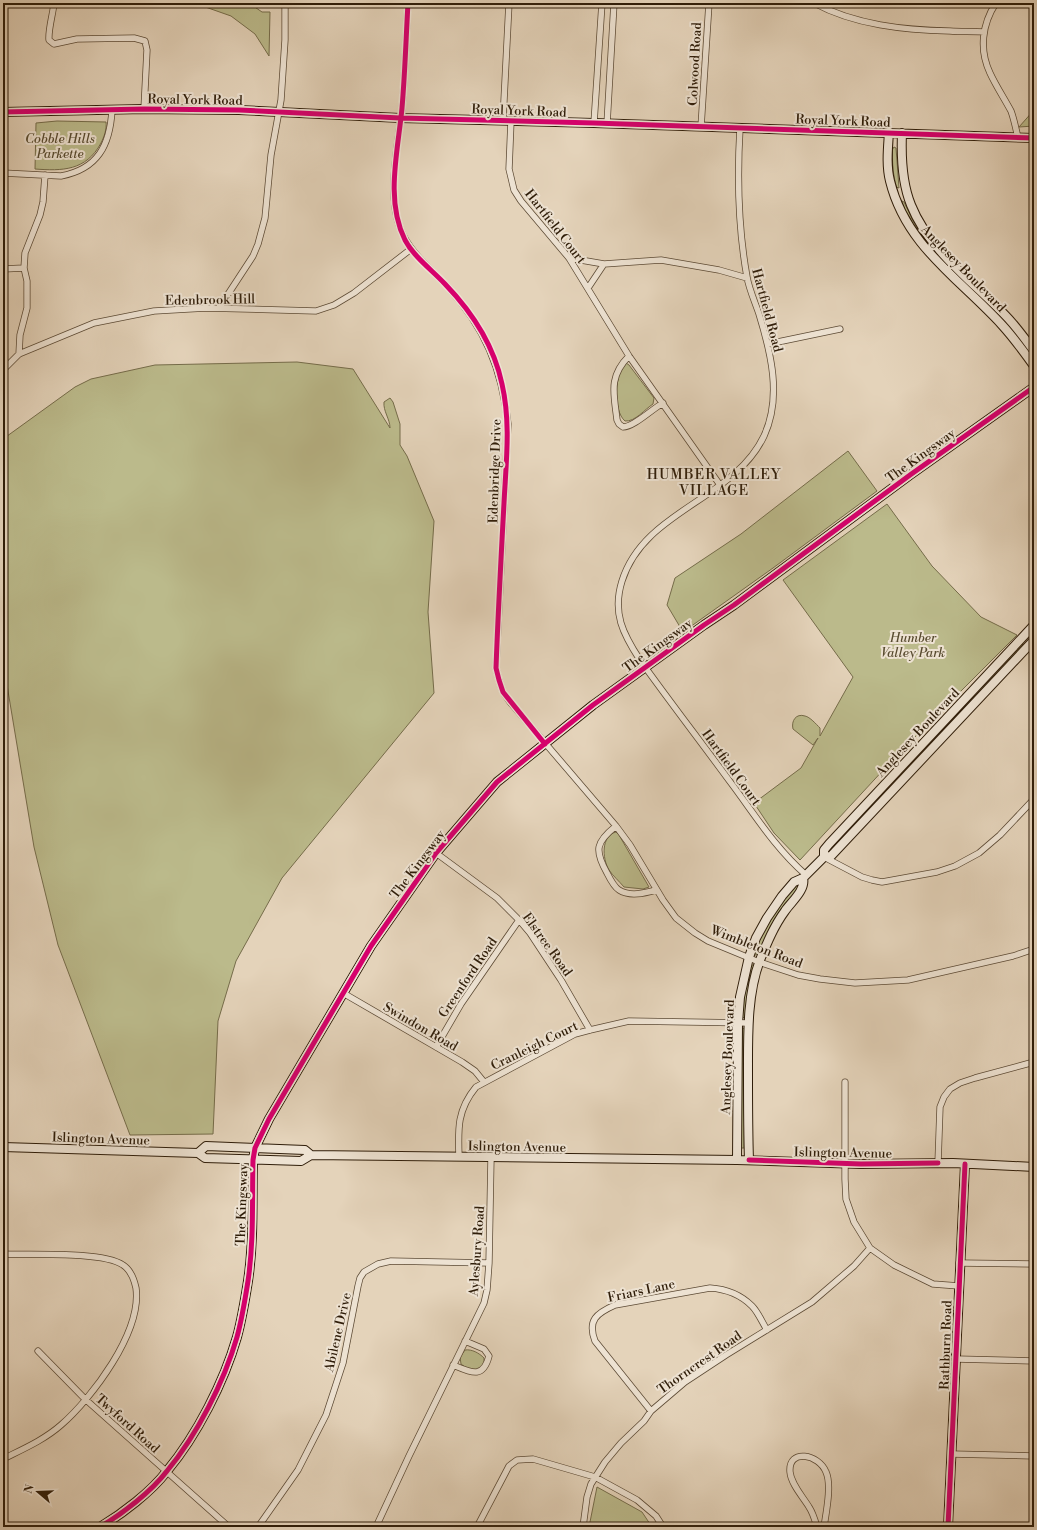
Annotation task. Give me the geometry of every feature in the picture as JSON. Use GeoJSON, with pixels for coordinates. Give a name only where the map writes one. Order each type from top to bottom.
{"type":"FeatureCollection","features":[{"type":"Feature","properties":{"kind":"street"},"geometry":{"type":"LineString","coordinates":[[54,3],[48,34],[49,40],[54,44],[77,39],[134,38],[145,40],[147,50],[144,109]]}},
{"type":"Feature","properties":{"kind":"street"},"geometry":{"type":"LineString","coordinates":[[218,308],[253,256],[260,239],[267,205],[272,142],[280,112],[285,40],[285,3]]}},
{"type":"Feature","properties":{"kind":"street","name":"Edenbridge Drive"},"geometry":{"type":"LineString","coordinates":[[408,3],[394,197],[396,212],[400,228],[411,249],[448,287],[469,313],[487,342],[494,357],[502,383],[508,424],[496,668],[503,692],[545,744]]}},
{"type":"Feature","properties":{"kind":"street","name":"Hartfield Court"},"geometry":{"type":"LineString","coordinates":[[509,3],[507,121],[510,170],[514,190],[520,201],[569,258],[628,356],[720,484]]}},
{"type":"Feature","properties":{"kind":"street"},"geometry":{"type":"LineString","coordinates":[[594,123],[602,3]]}},
{"type":"Feature","properties":{"kind":"street"},"geometry":{"type":"LineString","coordinates":[[607,124],[614,3]]}},
{"type":"Feature","properties":{"kind":"street","name":"Colwood Road"},"geometry":{"type":"LineString","coordinates":[[701,127],[709,3]]}},
{"type":"Feature","properties":{"kind":"street"},"geometry":{"type":"LineString","coordinates":[[814,3],[848,17],[880,25],[907,29],[984,32]]}},
{"type":"Feature","properties":{"kind":"street"},"geometry":{"type":"LineString","coordinates":[[996,3],[989,15],[984,32],[984,55],[990,74],[1011,112],[1018,138]]}},
{"type":"Feature","properties":{"kind":"street","name":"Royal York Road"},"geometry":{"type":"LineString","coordinates":[[3,112],[144,109],[280,112],[400,118],[888,132],[1034,138]]}},
{"type":"Feature","properties":{"kind":"street"},"geometry":{"type":"LineString","coordinates":[[3,173],[61,176],[85,167],[93,161],[105,146],[111,122],[112,110]]}},
{"type":"Feature","properties":{"kind":"street","name":"Hartfield Road"},"geometry":{"type":"LineString","coordinates":[[645,668],[627,641],[619,617],[618,603],[620,587],[625,571],[636,551],[655,532],[751,459],[759,446],[769,421],[774,394],[768,344],[747,278],[739,222],[738,164],[740,128]]}},
{"type":"Feature","properties":{"kind":"street","name":"Anglesey Boulevard"},"geometry":{"type":"LineString","coordinates":[[888,132],[888,164],[890,180],[895,196],[910,229],[918,241],[1002,325],[1034,366]]}},
{"type":"Feature","properties":{"kind":"street","name":"Anglesey Boulevard"},"geometry":{"type":"LineString","coordinates":[[902,133],[902,165],[907,193],[916,216],[933,243],[1007,316],[1034,351]]}},
{"type":"Feature","properties":{"kind":"street"},"geometry":{"type":"LineString","coordinates":[[19,354],[20,335],[28,308],[27,281],[24,268],[25,254],[40,215],[43,202],[45,175]]}},
{"type":"Feature","properties":{"kind":"street"},"geometry":{"type":"LineString","coordinates":[[895,196],[907,193]]}},
{"type":"Feature","properties":{"kind":"street","name":"Edenbrook Hill"},"geometry":{"type":"LineString","coordinates":[[3,370],[19,354],[94,323],[107,320],[154,312],[218,308],[316,311],[345,300],[411,249]]}},
{"type":"Feature","properties":{"kind":"street"},"geometry":{"type":"LineString","coordinates":[[569,258],[604,264],[661,260],[719,270],[747,278]]}},
{"type":"Feature","properties":{"kind":"street"},"geometry":{"type":"LineString","coordinates":[[588,288],[604,264]]}},
{"type":"Feature","properties":{"kind":"street"},"geometry":{"type":"LineString","coordinates":[[3,269],[24,268]]}},
{"type":"Feature","properties":{"kind":"street"},"geometry":{"type":"LineString","coordinates":[[768,344],[840,329]]}},
{"type":"Feature","properties":{"kind":"street"},"geometry":{"type":"LineString","coordinates":[[628,356],[618,369],[614,383],[616,413],[619,424],[623,427],[633,425],[663,403]]}},
{"type":"Feature","properties":{"kind":"street","name":"The Kingsway"},"geometry":{"type":"LineString","coordinates":[[100,1527],[125,1511],[167,1472],[189,1441],[212,1399],[231,1355],[237,1336],[250,1267],[253,1160],[255,1148],[286,1088],[343,993],[372,946],[436,853],[497,782],[593,705],[734,605],[910,475],[1034,387]]}},
{"type":"Feature","properties":{"kind":"street","name":"Anglesey Boulevard"},"geometry":{"type":"LineString","coordinates":[[824,857],[824,850],[829,844],[1034,625]]}},
{"type":"Feature","properties":{"kind":"street"},"geometry":{"type":"LineString","coordinates":[[1023,637],[1033,644]]}},
{"type":"Feature","properties":{"kind":"street","name":"Anglesey Boulevard"},"geometry":{"type":"LineString","coordinates":[[737,1160],[738,1023],[740,998],[749,957],[756,938],[767,918],[794,882],[804,876],[824,857],[831,856],[1033,644]]}},
{"type":"Feature","properties":{"kind":"street","name":"Hartfield Court"},"geometry":{"type":"LineString","coordinates":[[645,668],[731,782],[769,836],[804,876]]}},
{"type":"Feature","properties":{"kind":"street","name":"Wimbleton Road"},"geometry":{"type":"LineString","coordinates":[[545,744],[597,802],[616,826],[630,846],[656,890],[676,918],[695,934],[708,941],[759,962],[798,975],[855,983],[908,980],[1013,956],[1034,949]]}},
{"type":"Feature","properties":{"kind":"street"},"geometry":{"type":"LineString","coordinates":[[824,857],[862,877],[882,882],[937,872],[955,866],[979,853],[1000,835],[1034,798]]}},
{"type":"Feature","properties":{"kind":"street"},"geometry":{"type":"LineString","coordinates":[[616,826],[604,837],[598,847],[598,855],[612,882],[619,890],[625,892],[638,894],[656,890]]}},
{"type":"Feature","properties":{"kind":"street","name":"Elstree Road"},"geometry":{"type":"LineString","coordinates":[[436,853],[497,898],[519,920],[530,933],[561,980],[590,1030]]}},
{"type":"Feature","properties":{"kind":"street","name":"Anglesey Boulevard"},"geometry":{"type":"LineString","coordinates":[[749,1160],[748,1038],[754,981],[759,962],[776,924],[784,911],[802,889],[804,876]]}},
{"type":"Feature","properties":{"kind":"street","name":"Greenford Road"},"geometry":{"type":"LineString","coordinates":[[436,1047],[461,1004],[519,920]]}},
{"type":"Feature","properties":{"kind":"street","name":"Swindon Road"},"geometry":{"type":"LineString","coordinates":[[343,993],[475,1071],[484,1082]]}},
{"type":"Feature","properties":{"kind":"street","name":"Cranleigh Court"},"geometry":{"type":"LineString","coordinates":[[459,1157],[461,1111],[468,1097],[476,1087],[575,1034],[629,1021],[749,1023]]}},
{"type":"Feature","properties":{"kind":"street"},"geometry":{"type":"LineString","coordinates":[[938,1163],[940,1107],[944,1097],[950,1089],[960,1083],[975,1078],[1034,1062]]}},
{"type":"Feature","properties":{"kind":"street"},"geometry":{"type":"LineString","coordinates":[[845,1082],[846,1101],[844,1164],[848,1206],[854,1222],[870,1248],[894,1265],[923,1280],[939,1285],[959,1286]]}},
{"type":"Feature","properties":{"kind":"street","name":"Islington Avenue"},"geometry":{"type":"LineString","coordinates":[[198,1153],[206,1146],[305,1150],[311,1155]]}},
{"type":"Feature","properties":{"kind":"street","name":"Islington Avenue"},"geometry":{"type":"LineString","coordinates":[[3,1147],[198,1153],[206,1158],[301,1161],[311,1155],[749,1160],[844,1164],[938,1163],[1034,1167]]}},
{"type":"Feature","properties":{"kind":"street","name":"Aylesbury Road"},"geometry":{"type":"LineString","coordinates":[[376,1527],[484,1303],[487,1290],[489,1263],[491,1158]]}},
{"type":"Feature","properties":{"kind":"street","name":"Rathburn Road"},"geometry":{"type":"LineString","coordinates":[[948,1527],[964,1164]]}},
{"type":"Feature","properties":{"kind":"street","name":"Thorncrest Road"},"geometry":{"type":"LineString","coordinates":[[583,1527],[589,1489],[595,1477],[621,1443],[644,1421],[651,1411],[685,1382],[812,1302],[854,1266],[870,1248]]}},
{"type":"Feature","properties":{"kind":"street"},"geometry":{"type":"LineString","coordinates":[[3,1254],[103,1257],[123,1265],[130,1270],[135,1281],[136,1291],[134,1316],[126,1338],[107,1373],[85,1399],[54,1430],[36,1442],[3,1459]]}},
{"type":"Feature","properties":{"kind":"street","name":"Abilene Drive"},"geometry":{"type":"LineString","coordinates":[[258,1527],[298,1470],[326,1414],[343,1363],[360,1278],[364,1272],[378,1264],[400,1260],[415,1262],[489,1263]]}},
{"type":"Feature","properties":{"kind":"street"},"geometry":{"type":"LineString","coordinates":[[959,1263],[1034,1264]]}},
{"type":"Feature","properties":{"kind":"street","name":"Friars Lane"},"geometry":{"type":"LineString","coordinates":[[651,1411],[595,1341],[592,1333],[592,1326],[594,1319],[603,1310],[615,1305],[710,1288],[720,1289],[738,1295],[752,1306],[767,1330]]}},
{"type":"Feature","properties":{"kind":"street"},"geometry":{"type":"LineString","coordinates":[[453,1365],[473,1373],[481,1371],[487,1365],[489,1356],[484,1350],[465,1341]]}},
{"type":"Feature","properties":{"kind":"street","name":"Twyford Road"},"geometry":{"type":"LineString","coordinates":[[38,1351],[85,1399],[229,1527]]}},
{"type":"Feature","properties":{"kind":"street"},"geometry":{"type":"LineString","coordinates":[[956,1359],[1034,1361]]}},
{"type":"Feature","properties":{"kind":"street"},"geometry":{"type":"LineString","coordinates":[[951,1454],[1034,1456]]}},
{"type":"Feature","properties":{"kind":"street"},"geometry":{"type":"LineString","coordinates":[[817,1527],[810,1509],[790,1474],[790,1467],[792,1463],[797,1458],[802,1456],[809,1456],[816,1459],[824,1467],[827,1474],[828,1497],[824,1527]]}},
{"type":"Feature","properties":{"kind":"street"},"geometry":{"type":"LineString","coordinates":[[477,1527],[509,1466],[517,1460],[534,1459],[595,1477],[637,1500],[656,1516],[663,1527]]}},
{"type":"Feature","properties":{"kind":"green space"},"geometry":{"type":"Polygon","coordinates":[[[194,3],[249,3],[262,12],[270,12],[269,56],[255,34],[231,16],[194,3]]]}},
{"type":"Feature","properties":{"kind":"green space"},"geometry":{"type":"Polygon","coordinates":[[[1034,110],[1034,126],[1019,127],[1034,110]]]}},
{"type":"Feature","properties":{"kind":"green space","name":"Cobble Hills Parkette"},"geometry":{"type":"Polygon","coordinates":[[[57,121],[106,122],[106,130],[101,143],[95,152],[81,164],[55,170],[35,169],[36,123],[57,121]]]}},
{"type":"Feature","properties":{"kind":"green space"},"geometry":{"type":"Polygon","coordinates":[[[894,147],[896,148],[899,188],[896,187],[893,170],[892,150],[894,147]]]}},
{"type":"Feature","properties":{"kind":"green space"},"geometry":{"type":"Polygon","coordinates":[[[902,201],[904,202],[915,225],[933,250],[1002,316],[1034,357],[1034,362],[918,236],[901,203],[902,201]]]}},
{"type":"Feature","properties":{"kind":"green space"},"geometry":{"type":"Polygon","coordinates":[[[297,362],[353,369],[390,428],[384,402],[390,398],[393,402],[400,424],[400,445],[407,456],[434,521],[428,612],[434,693],[282,878],[236,961],[218,1021],[213,1134],[130,1135],[58,945],[34,847],[7,685],[3,686],[3,439],[75,387],[91,379],[155,365],[297,362]]]}},
{"type":"Feature","properties":{"kind":"green space"},"geometry":{"type":"Polygon","coordinates":[[[626,363],[654,398],[653,404],[640,415],[629,421],[625,421],[621,416],[618,409],[616,392],[619,375],[626,363]]]}},
{"type":"Feature","properties":{"kind":"green space"},"geometry":{"type":"Polygon","coordinates":[[[848,451],[877,491],[683,632],[667,605],[675,578],[741,534],[848,451]]]}},
{"type":"Feature","properties":{"kind":"green space","name":"Humber Valley Park"},"geometry":{"type":"Polygon","coordinates":[[[887,504],[932,566],[981,617],[1017,635],[899,753],[800,860],[774,833],[754,803],[801,768],[818,738],[813,745],[793,729],[795,718],[802,715],[809,718],[820,728],[820,736],[853,677],[783,580],[887,504]]]}},
{"type":"Feature","properties":{"kind":"green space"},"geometry":{"type":"Polygon","coordinates":[[[1021,644],[1024,645],[832,852],[827,853],[827,849],[1021,644]]]}},
{"type":"Feature","properties":{"kind":"green space"},"geometry":{"type":"Polygon","coordinates":[[[616,832],[649,887],[643,889],[624,887],[609,870],[605,860],[604,848],[605,843],[611,834],[616,832]]]}},
{"type":"Feature","properties":{"kind":"green space"},"geometry":{"type":"Polygon","coordinates":[[[795,884],[799,888],[761,948],[756,955],[754,955],[771,918],[795,884]]]}},
{"type":"Feature","properties":{"kind":"green space"},"geometry":{"type":"Polygon","coordinates":[[[752,965],[754,965],[745,1016],[741,1018],[742,1002],[752,965]]]}},
{"type":"Feature","properties":{"kind":"green space"},"geometry":{"type":"Polygon","coordinates":[[[744,1028],[744,1148],[740,1148],[742,1029],[744,1028]]]}},
{"type":"Feature","properties":{"kind":"green space"},"geometry":{"type":"Polygon","coordinates":[[[465,1350],[473,1351],[482,1356],[484,1358],[484,1366],[477,1371],[468,1369],[461,1364],[460,1357],[465,1350]]]}},
{"type":"Feature","properties":{"kind":"green space"},"geometry":{"type":"Polygon","coordinates":[[[597,1487],[642,1512],[652,1527],[589,1527],[597,1487]]]}},
{"type":"Feature","properties":{"kind":"cycle path"},"geometry":{"type":"LineString","coordinates":[[408,3],[403,95],[394,175],[396,209],[399,225],[409,246],[418,258],[455,295],[481,330],[494,356],[502,384],[505,399],[507,443],[496,668],[503,692],[545,744]]}},
{"type":"Feature","properties":{"kind":"cycle path"},"geometry":{"type":"LineString","coordinates":[[3,112],[144,109],[239,110],[400,118],[1034,138]]}},
{"type":"Feature","properties":{"kind":"cycle path"},"geometry":{"type":"LineString","coordinates":[[100,1527],[118,1516],[136,1502],[160,1479],[189,1441],[217,1390],[225,1372],[239,1330],[245,1302],[251,1251],[253,1160],[255,1148],[269,1119],[371,946],[436,853],[497,782],[593,705],[734,605],[910,475],[1034,387]]}},
{"type":"Feature","properties":{"kind":"cycle path"},"geometry":{"type":"LineString","coordinates":[[749,1160],[861,1164],[938,1163]]}},
{"type":"Feature","properties":{"kind":"cycle path"},"geometry":{"type":"LineString","coordinates":[[948,1527],[965,1164]]}},
{"type":"Feature","properties":{"kind":"district","name":"HUMBER VALLEY VILLAGE"},"geometry":{"type":"Point","coordinates":[714,482]}}]}
